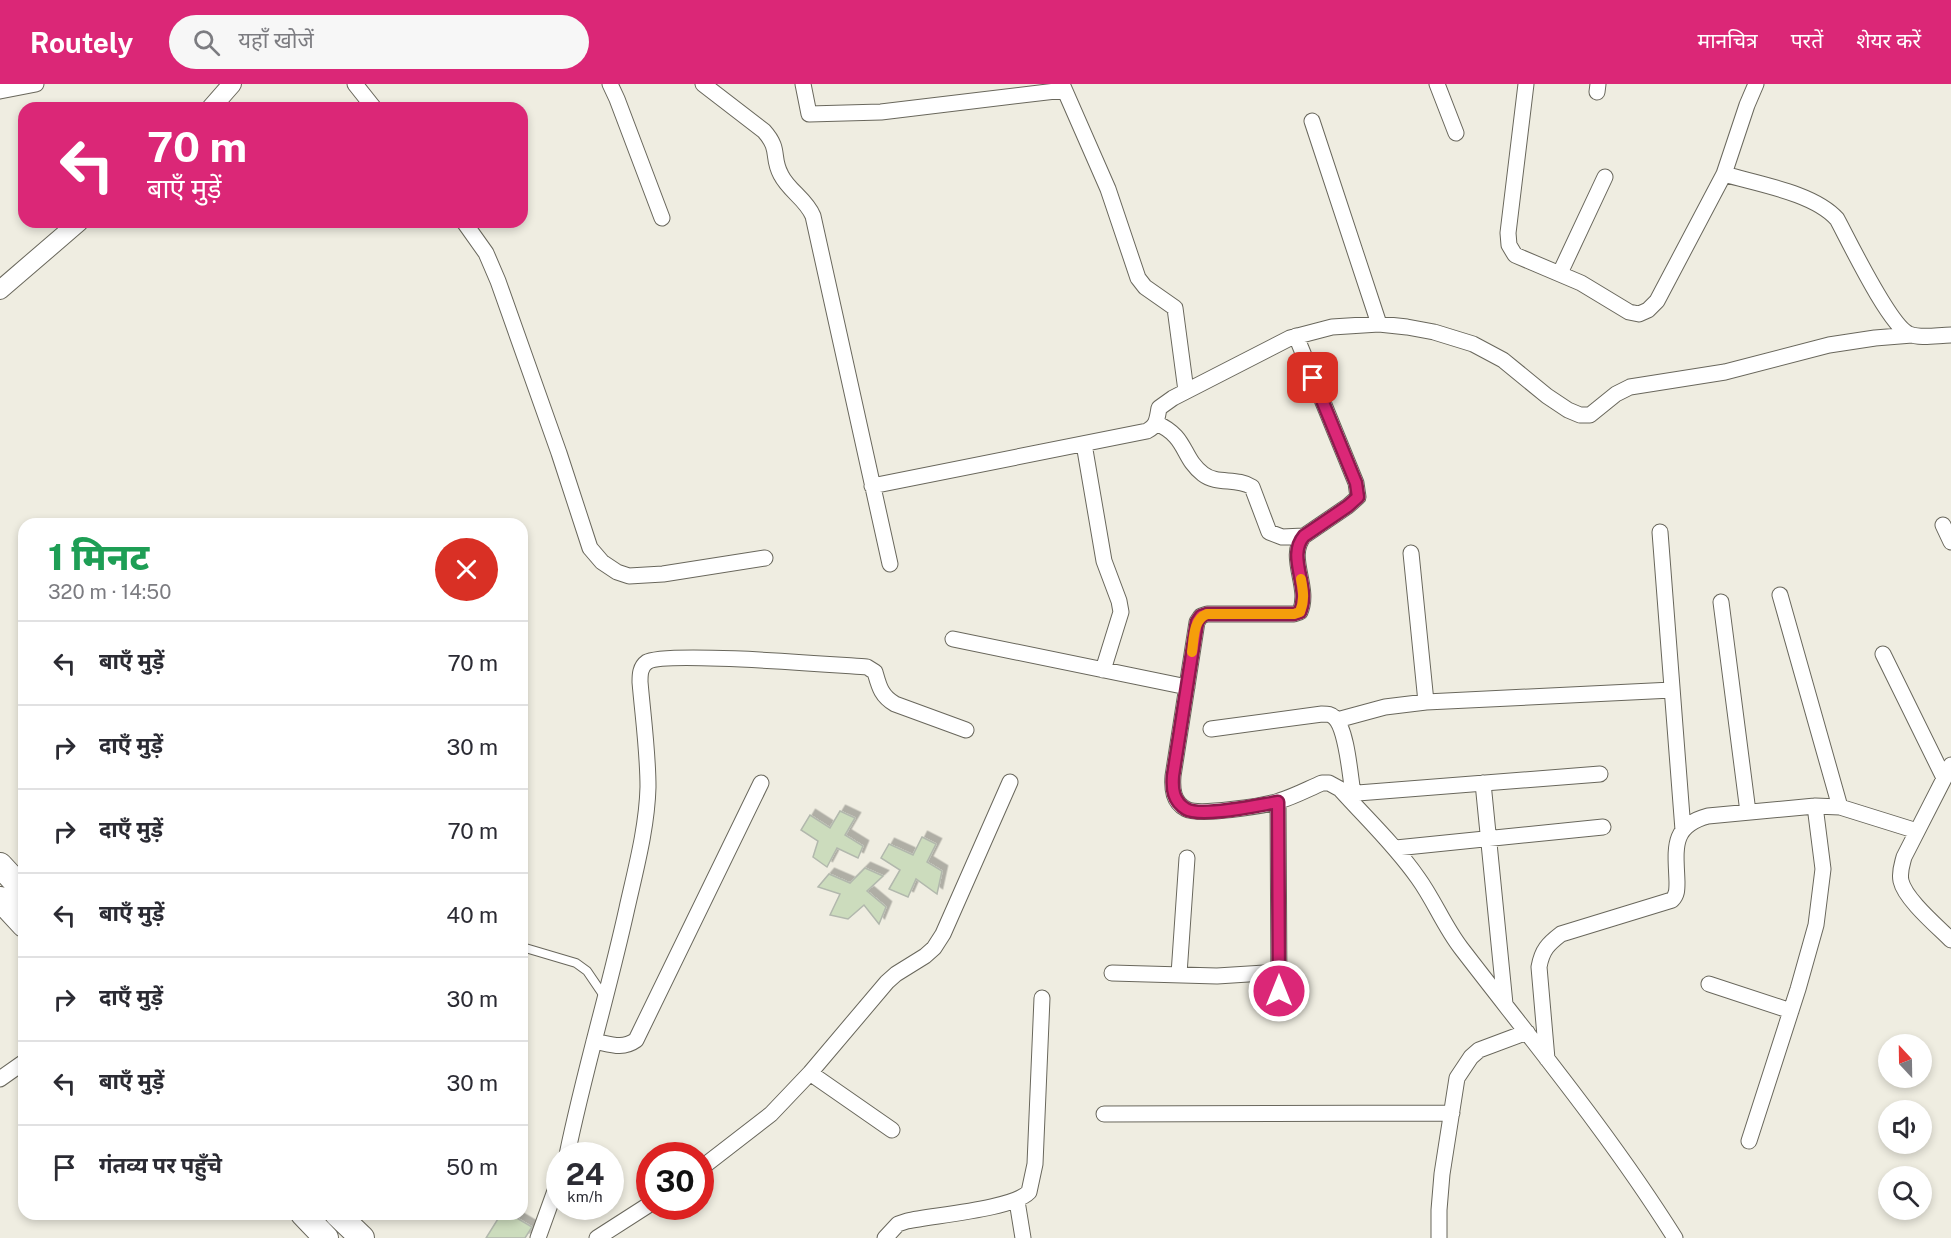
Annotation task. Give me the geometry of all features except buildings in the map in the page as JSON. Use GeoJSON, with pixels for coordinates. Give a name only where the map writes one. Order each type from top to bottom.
{"type":"FeatureCollection","features":[{"type":"Feature","properties":{"kind":"main road"},"geometry":{"type":"LineString","coordinates":[[0,866],[18,885]]}},
{"type":"Feature","properties":{"kind":"main road"},"geometry":{"type":"LineString","coordinates":[[0,899],[18,918]]}},
{"type":"Feature","properties":{"kind":"main road"},"geometry":{"type":"LineString","coordinates":[[309,1220],[326,1238]]}},
{"type":"Feature","properties":{"kind":"main road"},"geometry":{"type":"LineString","coordinates":[[343,1220],[362,1238]]}},
{"type":"Feature","properties":{"kind":"street"},"geometry":{"type":"LineString","coordinates":[[0,91],[36,84]]}},
{"type":"Feature","properties":{"kind":"street"},"geometry":{"type":"LineString","coordinates":[[216,102],[232,84]]}},
{"type":"Feature","properties":{"kind":"street"},"geometry":{"type":"LineString","coordinates":[[355,84],[369,102]]}},
{"type":"Feature","properties":{"kind":"street"},"geometry":{"type":"LineString","coordinates":[[610,84],[662,218]]}},
{"type":"Feature","properties":{"kind":"street"},"geometry":{"type":"LineString","coordinates":[[703,84],[770,138],[776,148],[779,172],[809,206],[813,216],[890,564]]}},
{"type":"Feature","properties":{"kind":"street"},"geometry":{"type":"LineString","coordinates":[[803,84],[809,114],[881,112],[1063,87],[1108,189],[1137,278],[1175,308],[1186,391]]}},
{"type":"Feature","properties":{"kind":"street"},"geometry":{"type":"LineString","coordinates":[[1437,84],[1456,133]]}},
{"type":"Feature","properties":{"kind":"street"},"geometry":{"type":"LineString","coordinates":[[1526,84],[1508,233],[1509,245],[1515,255],[1560,273],[1629,312],[1639,314],[1648,310],[1657,301],[1724,174],[1756,84]]}},
{"type":"Feature","properties":{"kind":"street"},"geometry":{"type":"LineString","coordinates":[[1312,121],[1379,324]]}},
{"type":"Feature","properties":{"kind":"street"},"geometry":{"type":"LineString","coordinates":[[1724,174],[1805,198],[1830,211],[1837,219],[1888,311],[1903,331],[1912,335]]}},
{"type":"Feature","properties":{"kind":"street"},"geometry":{"type":"LineString","coordinates":[[1560,273],[1605,177]]}},
{"type":"Feature","properties":{"kind":"street"},"geometry":{"type":"LineString","coordinates":[[0,290],[72,228]]}},
{"type":"Feature","properties":{"kind":"street"},"geometry":{"type":"LineString","coordinates":[[468,228],[482,246],[498,281],[590,548],[602,562],[617,572],[629,576],[663,574],[765,558]]}},
{"type":"Feature","properties":{"kind":"street"},"geometry":{"type":"LineString","coordinates":[[872,486],[1147,431],[1156,423],[1159,408],[1186,391],[1296,336],[1332,327],[1379,324],[1407,327],[1434,332],[1481,348],[1503,360],[1547,396],[1580,415],[1590,415],[1616,394],[1630,387],[1725,372],[1829,345],[1875,338],[1951,335]]}},
{"type":"Feature","properties":{"kind":"street"},"geometry":{"type":"LineString","coordinates":[[1296,336],[1358,497],[1304,536],[1297,547],[1304,594],[1300,612],[1294,614],[1217,613],[1201,616],[1197,622],[1172,791],[1178,802],[1186,809],[1210,812],[1278,802],[1322,783],[1335,785],[1349,794],[1396,848],[1432,899],[1458,945],[1547,1059],[1654,1204],[1675,1238]]}},
{"type":"Feature","properties":{"kind":"street"},"geometry":{"type":"LineString","coordinates":[[1156,423],[1173,432],[1197,469],[1204,475],[1212,480],[1239,481],[1252,488],[1269,532],[1282,537],[1304,536]]}},
{"type":"Feature","properties":{"kind":"street"},"geometry":{"type":"LineString","coordinates":[[1084,444],[1104,561],[1121,612],[1103,670]]}},
{"type":"Feature","properties":{"kind":"street"},"geometry":{"type":"LineString","coordinates":[[1943,525],[1951,542]]}},
{"type":"Feature","properties":{"kind":"street"},"geometry":{"type":"LineString","coordinates":[[1660,532],[1683,830]]}},
{"type":"Feature","properties":{"kind":"street"},"geometry":{"type":"LineString","coordinates":[[1411,553],[1426,702]]}},
{"type":"Feature","properties":{"kind":"street"},"geometry":{"type":"LineString","coordinates":[[1780,595],[1840,807]]}},
{"type":"Feature","properties":{"kind":"street"},"geometry":{"type":"LineString","coordinates":[[1721,602],[1748,812]]}},
{"type":"Feature","properties":{"kind":"street"},"geometry":{"type":"LineString","coordinates":[[952,639],[1187,687]]}},
{"type":"Feature","properties":{"kind":"street"},"geometry":{"type":"LineString","coordinates":[[1883,654],[1947,772],[1904,857],[1900,871],[1901,881],[1911,899],[1951,940]]}},
{"type":"Feature","properties":{"kind":"street"},"geometry":{"type":"LineString","coordinates":[[570,1142],[636,869],[645,811],[647,761],[640,672],[646,663],[655,659],[710,658],[867,667],[874,672],[886,699],[966,730]]}},
{"type":"Feature","properties":{"kind":"street"},"geometry":{"type":"LineString","coordinates":[[1337,720],[1385,707],[1426,702],[1672,690]]}},
{"type":"Feature","properties":{"kind":"street"},"geometry":{"type":"LineString","coordinates":[[1211,729],[1322,714],[1330,715],[1337,720],[1342,730],[1349,794]]}},
{"type":"Feature","properties":{"kind":"street"},"geometry":{"type":"LineString","coordinates":[[1349,794],[1600,774]]}},
{"type":"Feature","properties":{"kind":"street"},"geometry":{"type":"LineString","coordinates":[[714,1158],[771,1114],[810,1073],[887,982],[934,948],[943,934],[1010,782]]}},
{"type":"Feature","properties":{"kind":"street"},"geometry":{"type":"LineString","coordinates":[[594,1041],[621,1047],[636,1040],[761,783]]}},
{"type":"Feature","properties":{"kind":"street"},"geometry":{"type":"LineString","coordinates":[[1483,783],[1505,1005]]}},
{"type":"Feature","properties":{"kind":"street"},"geometry":{"type":"LineString","coordinates":[[1278,802],[1279,991]]}},
{"type":"Feature","properties":{"kind":"street"},"geometry":{"type":"LineString","coordinates":[[1749,1141],[1791,1011],[1815,926],[1823,881],[1815,806]]}},
{"type":"Feature","properties":{"kind":"street"},"geometry":{"type":"LineString","coordinates":[[1547,1059],[1539,967],[1541,953],[1549,942],[1561,934],[1672,900],[1677,891],[1676,844],[1683,830],[1699,818],[1815,806],[1840,807],[1917,831]]}},
{"type":"Feature","properties":{"kind":"street"},"geometry":{"type":"LineString","coordinates":[[1396,848],[1604,827]]}},
{"type":"Feature","properties":{"kind":"street"},"geometry":{"type":"LineString","coordinates":[[1179,974],[1187,858]]}},
{"type":"Feature","properties":{"kind":"street"},"geometry":{"type":"LineString","coordinates":[[1112,973],[1217,976],[1279,972]]}},
{"type":"Feature","properties":{"kind":"street"},"geometry":{"type":"LineString","coordinates":[[1709,984],[1791,1011]]}},
{"type":"Feature","properties":{"kind":"street"},"geometry":{"type":"LineString","coordinates":[[885,1238],[898,1224],[907,1221],[1001,1205],[1017,1201],[1029,1192],[1033,1174],[1042,998]]}},
{"type":"Feature","properties":{"kind":"street"},"geometry":{"type":"LineString","coordinates":[[1439,1238],[1441,1186],[1457,1078],[1471,1057],[1479,1050],[1527,1032]]}},
{"type":"Feature","properties":{"kind":"street"},"geometry":{"type":"LineString","coordinates":[[0,1079],[18,1066]]}},
{"type":"Feature","properties":{"kind":"street"},"geometry":{"type":"LineString","coordinates":[[810,1073],[892,1130]]}},
{"type":"Feature","properties":{"kind":"street"},"geometry":{"type":"LineString","coordinates":[[1104,1114],[1452,1113]]}},
{"type":"Feature","properties":{"kind":"street"},"geometry":{"type":"LineString","coordinates":[[1017,1201],[1023,1238]]}},
{"type":"Feature","properties":{"kind":"street"},"geometry":{"type":"LineString","coordinates":[[597,1238],[636,1213]]}},
{"type":"Feature","properties":{"kind":"street"},"geometry":{"type":"LineString","coordinates":[[538,1238],[546,1216]]}},
{"type":"Feature","properties":{"kind":"lane"},"geometry":{"type":"LineString","coordinates":[[528,949],[582,967],[594,979],[605,997]]}},
{"type":"Feature","properties":{"kind":"slow traffic"},"geometry":{"type":"LineString","coordinates":[[1192,652],[1197,622],[1201,616],[1217,613],[1294,614],[1300,612],[1304,594],[1301,579]]}},
{"type":"Feature","properties":{"kind":"route"},"geometry":{"type":"LineString","coordinates":[[1279,991],[1278,802],[1197,812],[1186,809],[1178,802],[1172,791],[1197,622],[1201,616],[1217,613],[1294,614],[1300,612],[1304,594],[1297,554],[1299,542],[1358,497],[1356,483],[1313,378]]}}]}
